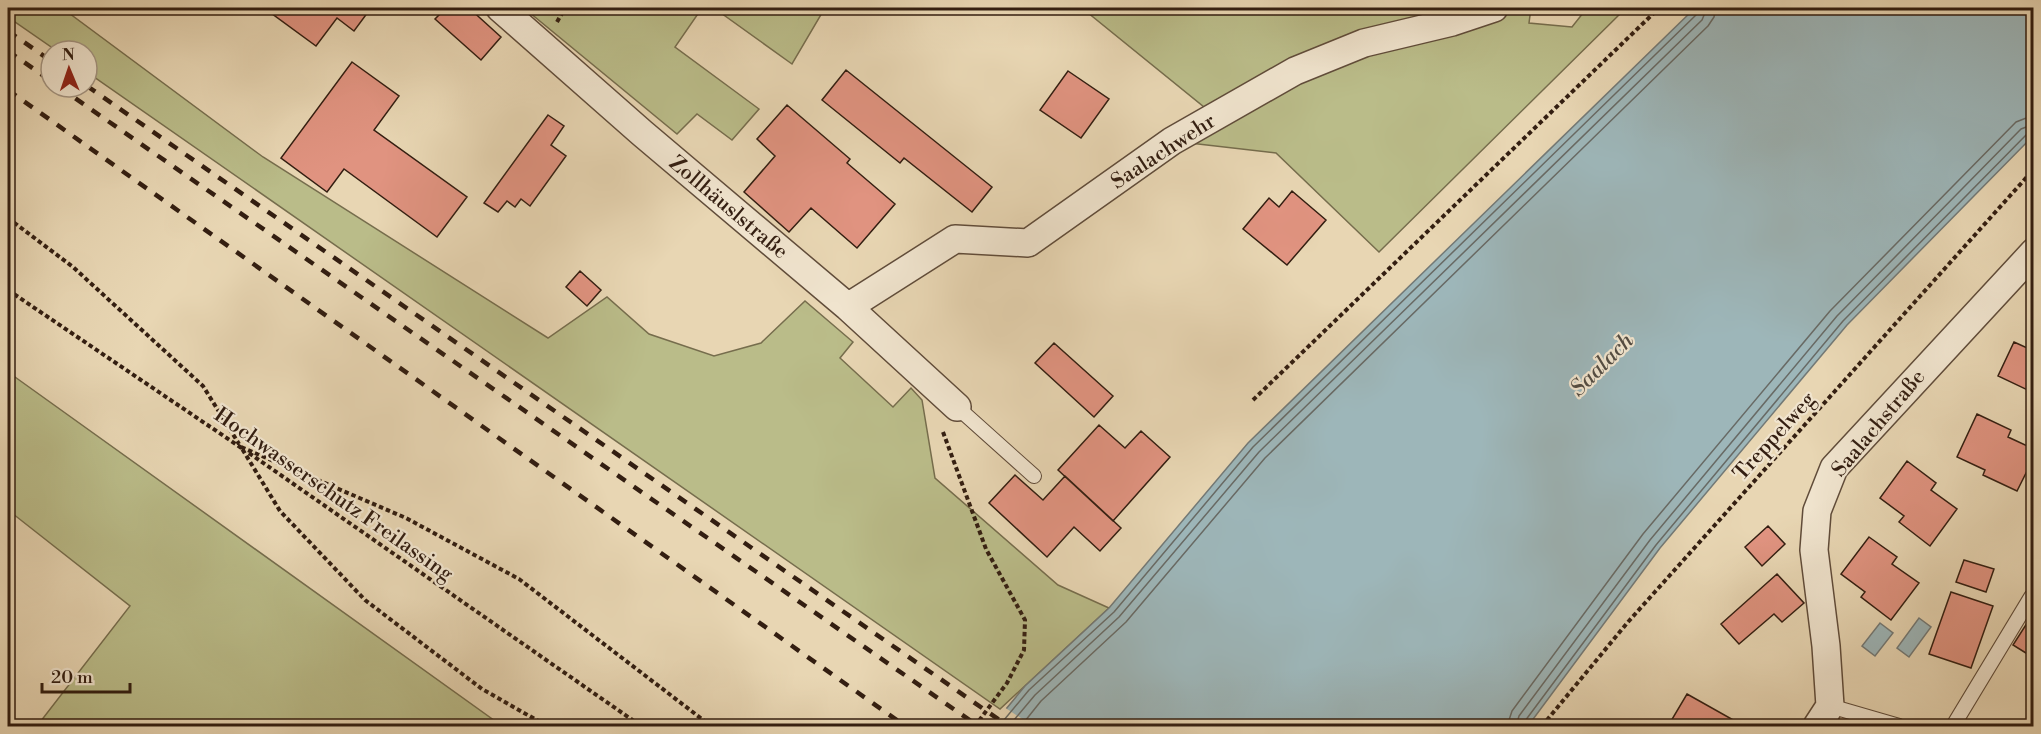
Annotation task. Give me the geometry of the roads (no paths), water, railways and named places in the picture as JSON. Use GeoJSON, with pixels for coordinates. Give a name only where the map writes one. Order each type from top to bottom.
{"type":"FeatureCollection","features":[{"type":"Feature","properties":{"kind":"street","name":"Zollhäuslstraße"},"geometry":{"type":"LineString","coordinates":[[500,8],[642,133],[848,307],[949,417]]}},
{"type":"Feature","properties":{"kind":"street","name":"Saalachwehr"},"geometry":{"type":"LineString","coordinates":[[848,307],[955,239],[1028,243],[1172,141],[1295,71],[1364,43],[1452,22],[1494,8]]}},
{"type":"Feature","properties":{"kind":"street","name":"Saalachstraße"},"geometry":{"type":"LineString","coordinates":[[1824,716],[1826,646],[1814,550],[1817,511],[1834,468],[2034,252]]}},
{"type":"Feature","properties":{"kind":"lane"},"geometry":{"type":"LineString","coordinates":[[949,417],[1034,477]]}},
{"type":"Feature","properties":{"kind":"lane"},"geometry":{"type":"LineString","coordinates":[[1953,726],[2031,597],[2034,598]]}},
{"type":"Feature","properties":{"kind":"lane","name":"Saalachstraße"},"geometry":{"type":"LineString","coordinates":[[1824,716],[1899,726]]}},
{"type":"Feature","properties":{"kind":"water","name":"Saalach"},"geometry":{"type":"Polygon","coordinates":[[[1695,8],[2033,8],[2033,136],[1847,325],[1660,548],[1528,726],[992,726],[1025,686],[1109,608],[1248,443],[1695,8]]]}},
{"type":"Feature","properties":{"kind":"water"},"geometry":{"type":"Polygon","coordinates":[[[1919,618],[1931,627],[1909,657],[1897,648],[1919,618]]]}},
{"type":"Feature","properties":{"kind":"water"},"geometry":{"type":"Polygon","coordinates":[[[1880,623],[1893,633],[1875,656],[1862,646],[1880,623]]]}},
{"type":"Feature","properties":{"kind":"railway"},"geometry":{"type":"LineString","coordinates":[[8,31],[39,53]]}},
{"type":"Feature","properties":{"kind":"railway"},"geometry":{"type":"LineString","coordinates":[[8,51],[39,73]]}},
{"type":"Feature","properties":{"kind":"railway"},"geometry":{"type":"LineString","coordinates":[[8,90],[905,726]]}},
{"type":"Feature","properties":{"kind":"railway"},"geometry":{"type":"LineString","coordinates":[[99,94],[1008,726]]}},
{"type":"Feature","properties":{"kind":"railway"},"geometry":{"type":"LineString","coordinates":[[76,99],[978,726]]}}]}
